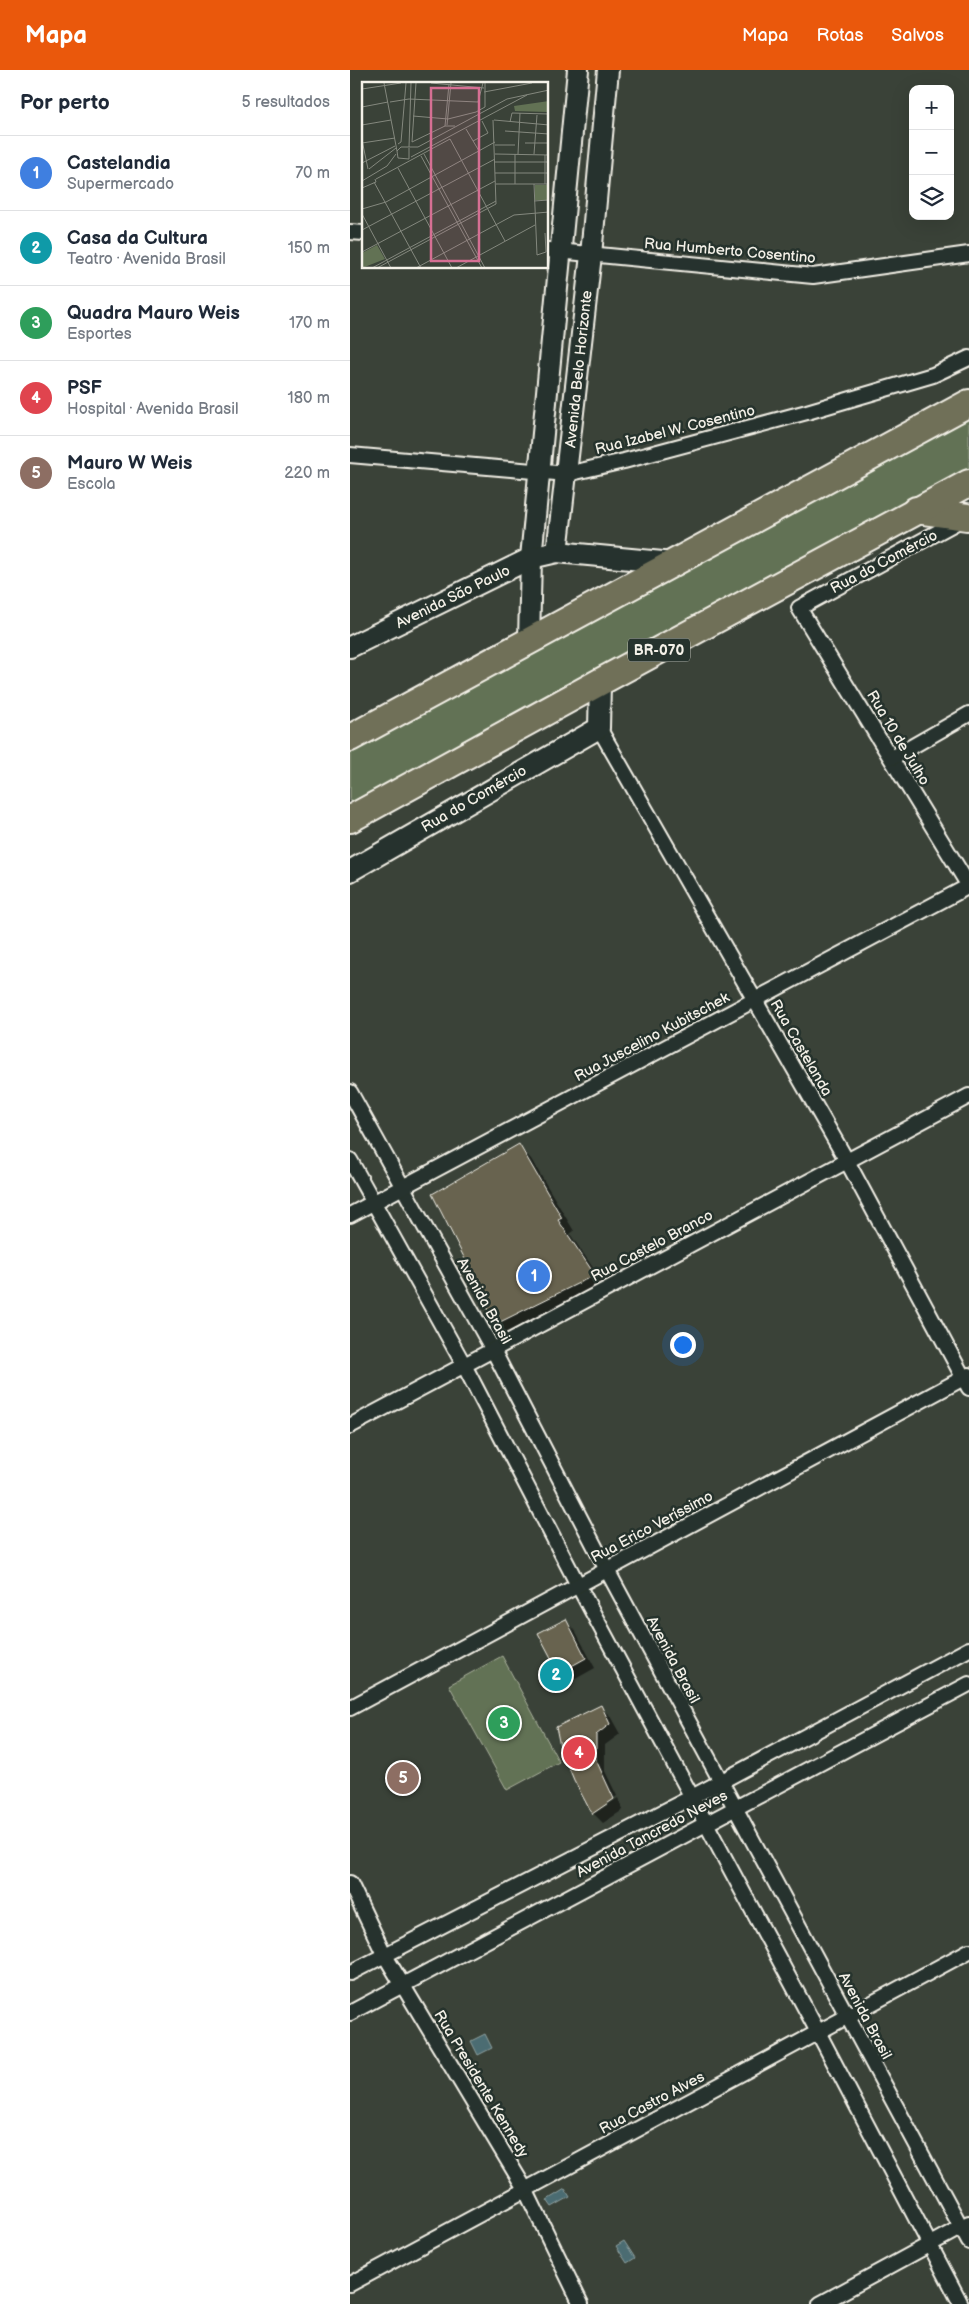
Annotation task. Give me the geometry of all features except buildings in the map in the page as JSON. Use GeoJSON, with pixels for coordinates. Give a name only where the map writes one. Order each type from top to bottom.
{"type":"FeatureCollection","features":[{"type":"Feature","properties":{"kind":"highway"},"geometry":{"type":"LineString","coordinates":[[350,738],[969,402]]}},
{"type":"Feature","properties":{"kind":"highway","name":"BR-070"},"geometry":{"type":"LineString","coordinates":[[350,820],[600,682],[969,483]]}},
{"type":"Feature","properties":{"kind":"highway"},"geometry":{"type":"LineString","coordinates":[[916,510],[968,517]]}},
{"type":"Feature","properties":{"kind":"street","name":"Avenida Belo Horizonte"},"geometry":{"type":"LineString","coordinates":[[529,640],[531,558],[540,472],[555,251],[578,70]]}},
{"type":"Feature","properties":{"kind":"street","name":"Avenida Belo Horizonte"},"geometry":{"type":"LineString","coordinates":[[557,552],[591,255],[608,70]]}},
{"type":"Feature","properties":{"kind":"street","name":"Rua Humberto Cosentino"},"geometry":{"type":"LineString","coordinates":[[555,251],[813,276],[969,254]]}},
{"type":"Feature","properties":{"kind":"street","name":"Rua Izabel W. Cosentino"},"geometry":{"type":"LineString","coordinates":[[350,456],[567,474],[624,461],[933,376],[969,358]]}},
{"type":"Feature","properties":{"kind":"street","name":"Rua do Comércio"},"geometry":{"type":"LineString","coordinates":[[799,608],[968,517]]}},
{"type":"Feature","properties":{"kind":"street"},"geometry":{"type":"LineString","coordinates":[[557,552],[673,563]]}},
{"type":"Feature","properties":{"kind":"street","name":"Avenida São Paulo"},"geometry":{"type":"LineString","coordinates":[[350,647],[531,558],[557,552]]}},
{"type":"Feature","properties":{"kind":"street","name":"Rua 10 de Julho"},"geometry":{"type":"LineString","coordinates":[[799,608],[969,886]]}},
{"type":"Feature","properties":{"kind":"street"},"geometry":{"type":"LineString","coordinates":[[598,728],[600,682]]}},
{"type":"Feature","properties":{"kind":"street"},"geometry":{"type":"LineString","coordinates":[[892,758],[969,714]]}},
{"type":"Feature","properties":{"kind":"street","name":"Rua do Comércio"},"geometry":{"type":"LineString","coordinates":[[350,871],[598,728]]}},
{"type":"Feature","properties":{"kind":"street","name":"Rua Castelanda"},"geometry":{"type":"LineString","coordinates":[[598,728],[847,1161],[967,1381]]}},
{"type":"Feature","properties":{"kind":"street","name":"Rua Juscelino Kubitschek"},"geometry":{"type":"LineString","coordinates":[[350,1215],[969,886]]}},
{"type":"Feature","properties":{"kind":"street","name":"Avenida Brasil"},"geometry":{"type":"LineString","coordinates":[[350,1092],[493,1350],[606,1570],[847,2016],[965,2225],[969,2242]]}},
{"type":"Feature","properties":{"kind":"street","name":"Rua Castelo Branco"},"geometry":{"type":"LineString","coordinates":[[350,1426],[969,1096]]}},
{"type":"Feature","properties":{"kind":"street"},"geometry":{"type":"LineString","coordinates":[[350,1160],[464,1365],[578,1585],[818,2032],[961,2304]]}},
{"type":"Feature","properties":{"kind":"street","name":"Rua Erico Veríssimo"},"geometry":{"type":"LineString","coordinates":[[350,1708],[606,1570],[967,1381]]}},
{"type":"Feature","properties":{"kind":"street","name":"Avenida Tancredo Neves"},"geometry":{"type":"LineString","coordinates":[[350,1973],[692,1797],[969,1649]]}},
{"type":"Feature","properties":{"kind":"street","name":"Avenida Tancredo Neves"},"geometry":{"type":"LineString","coordinates":[[350,2013],[969,1684]]}},
{"type":"Feature","properties":{"kind":"street","name":"Rua Presidente Kennedy"},"geometry":{"type":"LineString","coordinates":[[350,1883],[384,1954],[525,2189],[580,2304]]}},
{"type":"Feature","properties":{"kind":"street","name":"Rua Castro Alves"},"geometry":{"type":"LineString","coordinates":[[350,2284],[969,1950]]}},
{"type":"Feature","properties":{"kind":"street"},"geometry":{"type":"LineString","coordinates":[[820,2304],[965,2225]]}},
{"type":"Feature","properties":{"kind":"green space"},"geometry":{"type":"Polygon","coordinates":[[[969,416],[969,469],[560,688],[350,805],[350,748],[969,416]]]}},
{"type":"Feature","properties":{"kind":"green space"},"geometry":{"type":"Polygon","coordinates":[[[502,1656],[559,1762],[507,1790],[449,1685],[502,1656]]]}},
{"type":"Feature","properties":{"kind":"water"},"geometry":{"type":"Polygon","coordinates":[[[485,2034],[492,2048],[478,2055],[471,2041],[485,2034]]]}},
{"type":"Feature","properties":{"kind":"water"},"geometry":{"type":"Polygon","coordinates":[[[565,2189],[570,2197],[552,2207],[547,2200],[565,2189]]]}},
{"type":"Feature","properties":{"kind":"water"},"geometry":{"type":"Polygon","coordinates":[[[624,2241],[635,2258],[627,2263],[616,2246],[624,2241]]]}},
{"type":"Feature","properties":{"kind":"place","name":"Castelandia"},"geometry":{"type":"Point","coordinates":[534,1276]}},
{"type":"Feature","properties":{"kind":"place","name":"Casa da Cultura"},"geometry":{"type":"Point","coordinates":[556,1675]}},
{"type":"Feature","properties":{"kind":"place","name":"Quadra Mauro Weis"},"geometry":{"type":"Point","coordinates":[504,1723]}},
{"type":"Feature","properties":{"kind":"place","name":"PSF"},"geometry":{"type":"Point","coordinates":[579,1753]}},
{"type":"Feature","properties":{"kind":"place","name":"Mauro W Weis"},"geometry":{"type":"Point","coordinates":[403,1778]}}]}
